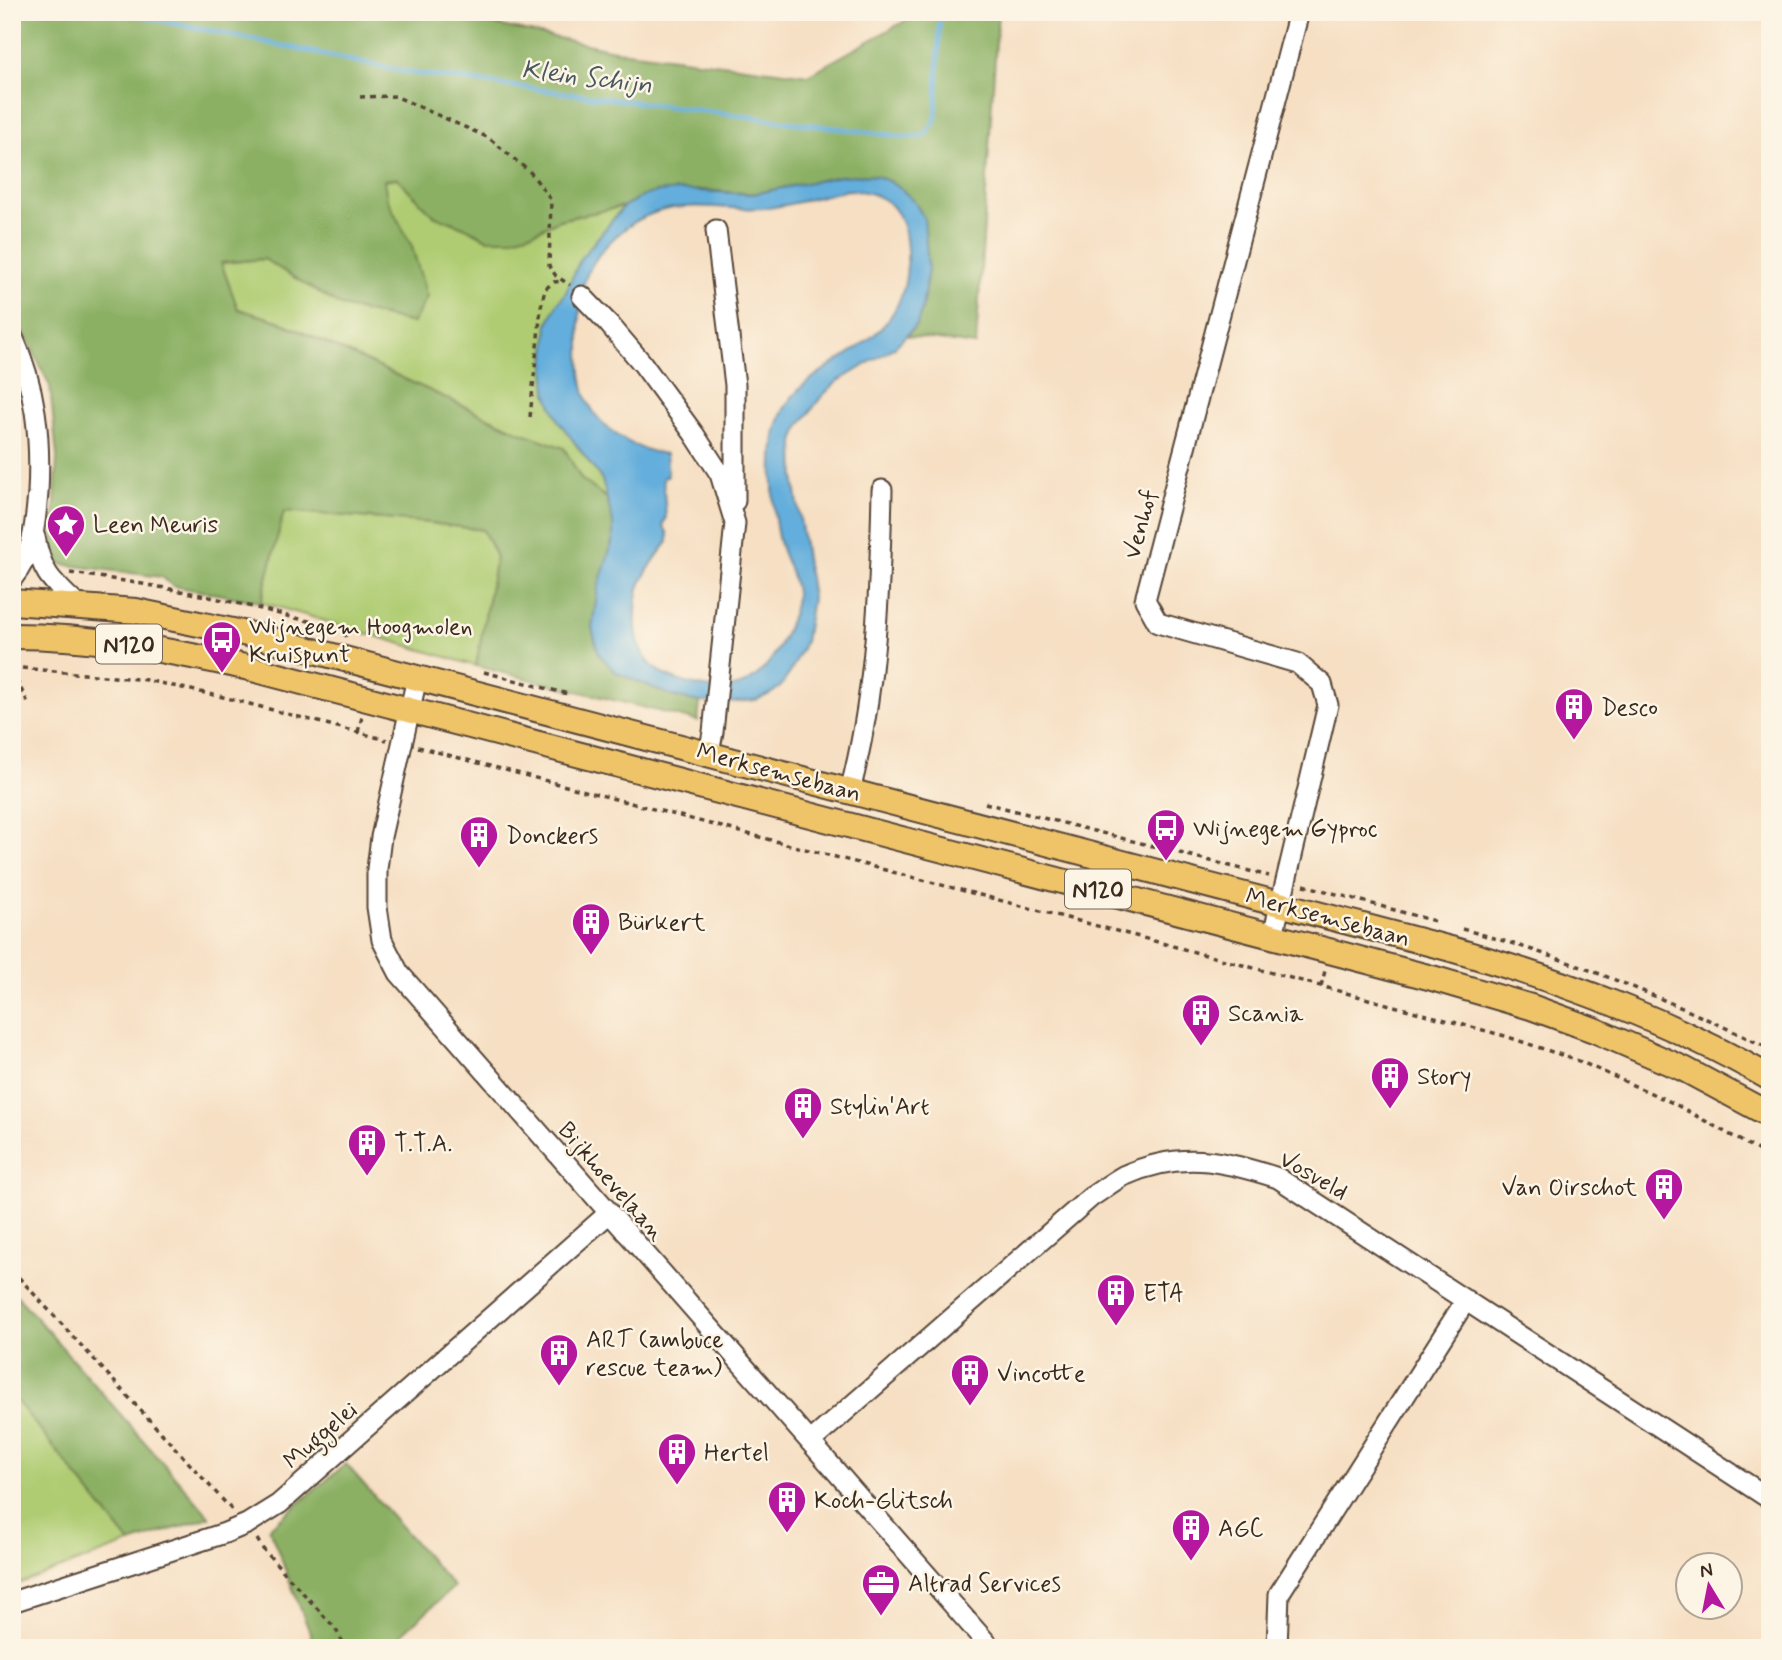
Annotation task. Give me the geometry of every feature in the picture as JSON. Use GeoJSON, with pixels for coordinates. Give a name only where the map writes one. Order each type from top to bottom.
{"type":"FeatureCollection","features":[{"type":"Feature","properties":{"kind":"main road","name":"Merksemsebaan"},"geometry":{"type":"LineString","coordinates":[[12,602],[136,611],[207,624],[1281,904],[1540,975],[1644,1014],[1770,1077]]}},
{"type":"Feature","properties":{"kind":"main road","name":"Merksemsebaan"},"geometry":{"type":"LineString","coordinates":[[12,636],[85,638],[166,650],[245,667],[1273,935],[1531,1007],[1594,1030],[1684,1069],[1770,1115]]}},
{"type":"Feature","properties":{"kind":"street","name":"Venhof"},"geometry":{"type":"LineString","coordinates":[[1273,935],[1328,705],[1322,684],[1297,663],[1158,623],[1145,600],[1298,12]]}},
{"type":"Feature","properties":{"kind":"street"},"geometry":{"type":"LineString","coordinates":[[709,753],[735,523],[735,385],[716,230]]}},
{"type":"Feature","properties":{"kind":"street"},"geometry":{"type":"LineString","coordinates":[[582,296],[610,324],[642,363],[694,434],[720,474],[735,523]]}},
{"type":"Feature","properties":{"kind":"street"},"geometry":{"type":"LineString","coordinates":[[12,335],[24,361],[39,432],[35,535],[29,555],[12,579]]}},
{"type":"Feature","properties":{"kind":"street"},"geometry":{"type":"LineString","coordinates":[[850,790],[873,665],[882,489]]}},
{"type":"Feature","properties":{"kind":"street"},"geometry":{"type":"LineString","coordinates":[[35,535],[45,572],[77,605]]}},
{"type":"Feature","properties":{"kind":"street","name":"Bijkhoevelaan"},"geometry":{"type":"LineString","coordinates":[[417,678],[381,837],[377,869],[377,907],[382,940],[399,973],[991,1648]]}},
{"type":"Feature","properties":{"kind":"street"},"geometry":{"type":"LineString","coordinates":[[1531,1007],[1540,975]]}},
{"type":"Feature","properties":{"kind":"street","name":"Vosveld"},"geometry":{"type":"LineString","coordinates":[[810,1442],[1091,1197],[1124,1176],[1167,1162],[1195,1159],[1228,1163],[1278,1178],[1770,1499]]}},
{"type":"Feature","properties":{"kind":"street","name":"Muggelei"},"geometry":{"type":"LineString","coordinates":[[12,1602],[189,1545],[246,1524],[279,1504],[608,1214]]}},
{"type":"Feature","properties":{"kind":"street"},"geometry":{"type":"LineString","coordinates":[[1278,1648],[1279,1594],[1466,1300]]}},
{"type":"Feature","properties":{"kind":"path"},"geometry":{"type":"LineString","coordinates":[[359,96],[395,96],[489,138],[531,173],[551,200],[549,266],[556,276],[565,281],[554,282],[545,289],[530,417]]}},
{"type":"Feature","properties":{"kind":"path"},"geometry":{"type":"LineString","coordinates":[[60,572],[158,584],[329,627],[359,640]]}},
{"type":"Feature","properties":{"kind":"path"},"geometry":{"type":"LineString","coordinates":[[29,705],[12,669],[146,680],[446,753],[1505,1036],[1579,1061],[1673,1102],[1770,1157]]}},
{"type":"Feature","properties":{"kind":"path"},"geometry":{"type":"LineString","coordinates":[[480,671],[580,697]]}},
{"type":"Feature","properties":{"kind":"path"},"geometry":{"type":"LineString","coordinates":[[358,732],[362,719]]}},
{"type":"Feature","properties":{"kind":"path"},"geometry":{"type":"LineString","coordinates":[[446,753],[448,745]]}},
{"type":"Feature","properties":{"kind":"path"},"geometry":{"type":"LineString","coordinates":[[12,1270],[246,1524],[263,1549],[335,1628],[346,1648]]}},
{"type":"Feature","properties":{"kind":"green space"},"geometry":{"type":"Polygon","coordinates":[[[12,12],[436,12],[619,51],[808,75],[912,17],[912,12],[998,12],[976,345],[907,336],[917,324],[922,309],[928,268],[926,250],[877,176],[840,176],[753,194],[702,190],[643,196],[624,206],[559,220],[534,232],[510,239],[487,239],[433,215],[397,178],[384,180],[387,199],[412,247],[427,297],[413,323],[341,306],[264,259],[221,263],[238,309],[278,321],[520,432],[564,448],[581,479],[608,499],[613,522],[613,540],[598,588],[592,628],[599,654],[672,696],[700,702],[698,721],[476,666],[496,557],[483,530],[284,511],[261,602],[173,586],[162,577],[60,564],[53,547],[57,457],[50,386],[12,308],[12,12]]]}},
{"type":"Feature","properties":{"kind":"green space"},"geometry":{"type":"Polygon","coordinates":[[[397,178],[433,215],[487,239],[534,232],[559,220],[624,206],[581,258],[565,294],[557,304],[558,420],[603,480],[608,499],[581,479],[564,448],[520,432],[278,321],[238,309],[221,263],[264,259],[341,306],[412,247],[387,199],[383,180],[397,178]]]}},
{"type":"Feature","properties":{"kind":"green space"},"geometry":{"type":"Polygon","coordinates":[[[284,511],[483,530],[496,557],[476,666],[261,602],[284,511]]]}},
{"type":"Feature","properties":{"kind":"green space"},"geometry":{"type":"Polygon","coordinates":[[[12,1290],[210,1517],[130,1543],[12,1395],[12,1290]]]}},
{"type":"Feature","properties":{"kind":"green space"},"geometry":{"type":"Polygon","coordinates":[[[12,1395],[130,1543],[12,1586],[12,1395]]]}},
{"type":"Feature","properties":{"kind":"green space"},"geometry":{"type":"Polygon","coordinates":[[[346,1464],[454,1587],[396,1639],[398,1648],[316,1648],[269,1528],[346,1464]]]}},
{"type":"Feature","properties":{"kind":"water"},"geometry":{"type":"Polygon","coordinates":[[[840,176],[877,176],[897,185],[914,201],[924,218],[928,268],[922,309],[917,324],[895,347],[837,382],[822,396],[799,427],[794,442],[795,485],[812,598],[805,642],[790,673],[780,687],[756,700],[700,702],[672,696],[615,672],[599,654],[592,628],[598,588],[613,540],[613,522],[602,480],[558,420],[547,394],[545,367],[548,324],[581,258],[624,206],[643,196],[681,190],[753,194],[840,176]],[[855,190],[765,208],[703,206],[658,211],[635,222],[616,236],[593,263],[584,283],[580,312],[580,361],[583,388],[590,406],[617,435],[641,448],[666,454],[668,476],[663,477],[666,518],[663,525],[668,534],[668,542],[640,585],[636,623],[639,643],[648,661],[663,674],[674,679],[712,688],[742,685],[754,678],[776,653],[791,619],[796,593],[778,537],[774,506],[773,453],[777,427],[788,403],[804,384],[869,339],[888,321],[901,297],[907,265],[905,232],[894,208],[876,196],[855,190]]]}},
{"type":"Feature","properties":{"kind":"waterway","name":"Klein Schijn"},"geometry":{"type":"LineString","coordinates":[[121,12],[412,73],[905,137],[925,136],[936,119],[940,12]]}},
{"type":"Feature","properties":{"kind":"place","name":"Leen Meuris"},"geometry":{"type":"Point","coordinates":[66,558]}},
{"type":"Feature","properties":{"kind":"place","name":"Wijnegem Hoogmolen Kruispunt"},"geometry":{"type":"Point","coordinates":[222,674]}},
{"type":"Feature","properties":{"kind":"place","name":"Desco"},"geometry":{"type":"Point","coordinates":[1574,741]}},
{"type":"Feature","properties":{"kind":"place","name":"Wijnegem Gyproc"},"geometry":{"type":"Point","coordinates":[1166,862]}},
{"type":"Feature","properties":{"kind":"place","name":"Donckers"},"geometry":{"type":"Point","coordinates":[479,869]}},
{"type":"Feature","properties":{"kind":"place","name":"Bürkert"},"geometry":{"type":"Point","coordinates":[591,956]}},
{"type":"Feature","properties":{"kind":"place","name":"Scania"},"geometry":{"type":"Point","coordinates":[1201,1047]}},
{"type":"Feature","properties":{"kind":"place","name":"Story"},"geometry":{"type":"Point","coordinates":[1390,1110]}},
{"type":"Feature","properties":{"kind":"place","name":"Stylin'Art"},"geometry":{"type":"Point","coordinates":[803,1140]}},
{"type":"Feature","properties":{"kind":"place","name":"T.T.A."},"geometry":{"type":"Point","coordinates":[367,1177]}},
{"type":"Feature","properties":{"kind":"place","name":"Van Oirschot"},"geometry":{"type":"Point","coordinates":[1664,1221]}},
{"type":"Feature","properties":{"kind":"place","name":"ETA"},"geometry":{"type":"Point","coordinates":[1116,1327]}},
{"type":"Feature","properties":{"kind":"place","name":"ART (ambuce rescue team)"},"geometry":{"type":"Point","coordinates":[559,1387]}},
{"type":"Feature","properties":{"kind":"place","name":"Vincotte"},"geometry":{"type":"Point","coordinates":[970,1407]}},
{"type":"Feature","properties":{"kind":"place","name":"Hertel"},"geometry":{"type":"Point","coordinates":[677,1486]}},
{"type":"Feature","properties":{"kind":"place","name":"Koch-Glitsch"},"geometry":{"type":"Point","coordinates":[787,1534]}},
{"type":"Feature","properties":{"kind":"place","name":"AGC"},"geometry":{"type":"Point","coordinates":[1191,1562]}},
{"type":"Feature","properties":{"kind":"place","name":"Altrad Services"},"geometry":{"type":"Point","coordinates":[881,1617]}}]}
